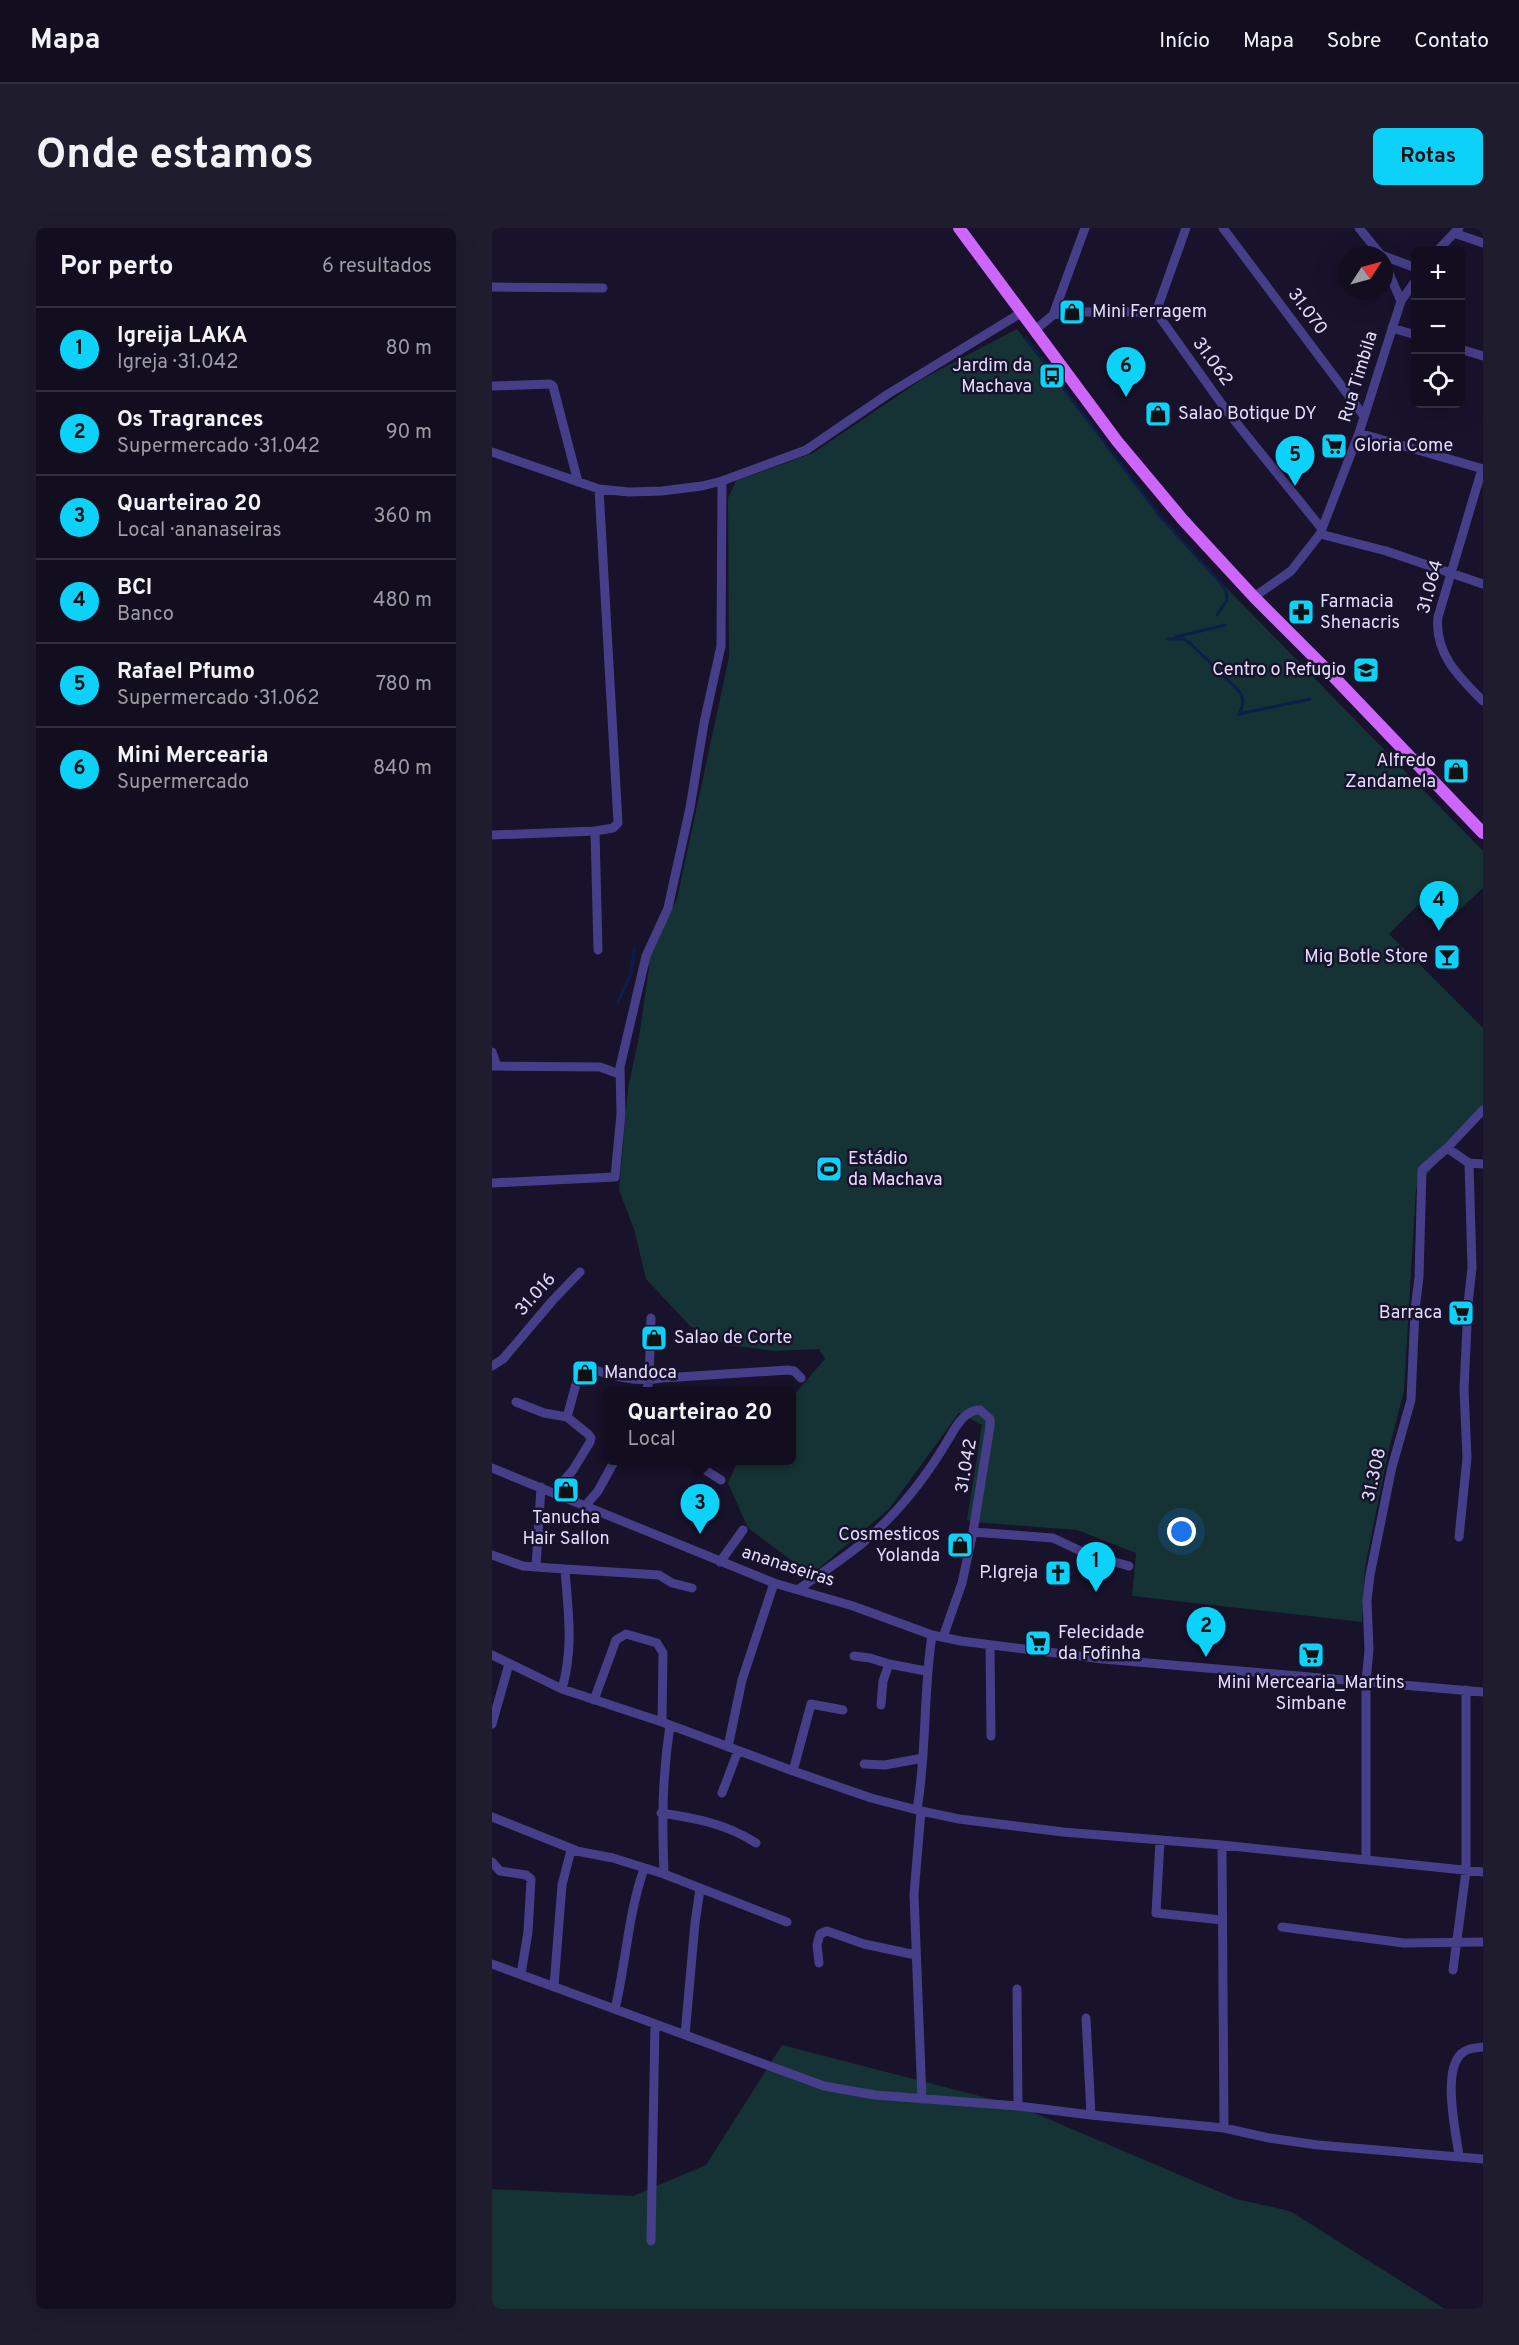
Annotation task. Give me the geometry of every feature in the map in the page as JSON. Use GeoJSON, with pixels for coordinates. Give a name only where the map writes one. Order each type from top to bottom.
{"type":"FeatureCollection","features":[{"type":"Feature","properties":{"kind":"main road"},"geometry":{"type":"LineString","coordinates":[[959,228],[1021,314],[1145,476],[1183,520],[1254,597],[1483,833]]}},
{"type":"Feature","properties":{"kind":"street"},"geometry":{"type":"LineString","coordinates":[[1035,330],[1053,315],[1085,228]]}},
{"type":"Feature","properties":{"kind":"street"},"geometry":{"type":"LineString","coordinates":[[1053,315],[1072,312],[1156,312],[1186,228]]}},
{"type":"Feature","properties":{"kind":"street","name":"31.070"},"geometry":{"type":"LineString","coordinates":[[1223,228],[1364,416]]}},
{"type":"Feature","properties":{"kind":"street"},"geometry":{"type":"LineString","coordinates":[[1359,228],[1374,246]]}},
{"type":"Feature","properties":{"kind":"street"},"geometry":{"type":"LineString","coordinates":[[1442,246],[1457,230],[1483,243]]}},
{"type":"Feature","properties":{"kind":"street"},"geometry":{"type":"LineString","coordinates":[[1393,259],[1411,266]]}},
{"type":"Feature","properties":{"kind":"street"},"geometry":{"type":"LineString","coordinates":[[1393,283],[1401,301]]}},
{"type":"Feature","properties":{"kind":"street"},"geometry":{"type":"LineString","coordinates":[[492,287],[603,288]]}},
{"type":"Feature","properties":{"kind":"street","name":"Rua Timbila"},"geometry":{"type":"LineString","coordinates":[[1254,597],[1291,571],[1321,532],[1359,433],[1401,301],[1411,287]]}},
{"type":"Feature","properties":{"kind":"street","name":"31.062"},"geometry":{"type":"LineString","coordinates":[[1156,312],[1226,410],[1321,532]]}},
{"type":"Feature","properties":{"kind":"street"},"geometry":{"type":"LineString","coordinates":[[492,452],[599,489],[629,492],[662,490],[702,486],[722,481],[806,450],[888,394],[1021,314]]}},
{"type":"Feature","properties":{"kind":"street"},"geometry":{"type":"LineString","coordinates":[[1392,328],[1411,334]]}},
{"type":"Feature","properties":{"kind":"street"},"geometry":{"type":"LineString","coordinates":[[1465,350],[1483,356]]}},
{"type":"Feature","properties":{"kind":"street"},"geometry":{"type":"LineString","coordinates":[[492,386],[550,384],[553,386],[578,482]]}},
{"type":"Feature","properties":{"kind":"street"},"geometry":{"type":"LineString","coordinates":[[1359,433],[1482,469]]}},
{"type":"Feature","properties":{"kind":"street","name":"31.064"},"geometry":{"type":"LineString","coordinates":[[1482,469],[1438,617],[1436,633],[1455,670],[1483,701]]}},
{"type":"Feature","properties":{"kind":"street"},"geometry":{"type":"LineString","coordinates":[[492,1183],[615,1178],[621,1114],[619,1074],[646,956],[668,908],[721,646],[722,481]]}},
{"type":"Feature","properties":{"kind":"street"},"geometry":{"type":"LineString","coordinates":[[492,836],[595,831],[613,828],[618,823],[599,489]]}},
{"type":"Feature","properties":{"kind":"street"},"geometry":{"type":"LineString","coordinates":[[1321,532],[1483,584]]}},
{"type":"Feature","properties":{"kind":"street"},"geometry":{"type":"LineString","coordinates":[[595,831],[598,950]]}},
{"type":"Feature","properties":{"kind":"street"},"geometry":{"type":"LineString","coordinates":[[492,1052],[495,1066],[600,1067],[619,1074]]}},
{"type":"Feature","properties":{"kind":"street","name":"31.308"},"geometry":{"type":"LineString","coordinates":[[1366,1860],[1366,1681],[1369,1650],[1367,1600],[1392,1467],[1411,1400],[1415,1310],[1419,1277],[1422,1170],[1447,1148],[1483,1110]]}},
{"type":"Feature","properties":{"kind":"street"},"geometry":{"type":"LineString","coordinates":[[1447,1148],[1469,1163],[1483,1164]]}},
{"type":"Feature","properties":{"kind":"street"},"geometry":{"type":"LineString","coordinates":[[1460,1537],[1467,1458],[1464,1389],[1472,1268],[1469,1163]]}},
{"type":"Feature","properties":{"kind":"street","name":"31.016"},"geometry":{"type":"LineString","coordinates":[[492,1366],[503,1359],[552,1300],[580,1272]]}},
{"type":"Feature","properties":{"kind":"street"},"geometry":{"type":"LineString","coordinates":[[647,1387],[651,1318]]}},
{"type":"Feature","properties":{"kind":"street"},"geometry":{"type":"LineString","coordinates":[[567,1417],[581,1366],[609,1375],[649,1381],[663,1378],[788,1370],[794,1371],[801,1378]]}},
{"type":"Feature","properties":{"kind":"street"},"geometry":{"type":"LineString","coordinates":[[516,1402],[544,1413],[567,1417],[591,1438],[557,1494]]}},
{"type":"Feature","properties":{"kind":"street","name":"31.042"},"geometry":{"type":"LineString","coordinates":[[798,1588],[849,1554],[894,1514],[924,1477],[958,1424],[969,1412],[980,1410],[990,1419],[990,1426],[973,1532],[962,1582],[943,1637]]}},
{"type":"Feature","properties":{"kind":"street"},"geometry":{"type":"LineString","coordinates":[[585,1506],[598,1491],[613,1465]]}},
{"type":"Feature","properties":{"kind":"street"},"geometry":{"type":"LineString","coordinates":[[697,1465],[721,1480]]}},
{"type":"Feature","properties":{"kind":"street","name":"ananaseiras"},"geometry":{"type":"LineString","coordinates":[[492,1468],[720,1562],[943,1637]]}},
{"type":"Feature","properties":{"kind":"street"},"geometry":{"type":"LineString","coordinates":[[536,1568],[541,1487]]}},
{"type":"Feature","properties":{"kind":"street"},"geometry":{"type":"LineString","coordinates":[[720,1562],[743,1530]]}},
{"type":"Feature","properties":{"kind":"street"},"geometry":{"type":"LineString","coordinates":[[973,1532],[1053,1538],[1087,1554],[1130,1566]]}},
{"type":"Feature","properties":{"kind":"street"},"geometry":{"type":"LineString","coordinates":[[492,1555],[536,1568],[659,1575],[672,1583],[692,1588]]}},
{"type":"Feature","properties":{"kind":"street"},"geometry":{"type":"LineString","coordinates":[[562,1689],[568,1667],[571,1638],[565,1569]]}},
{"type":"Feature","properties":{"kind":"street"},"geometry":{"type":"LineString","coordinates":[[728,1747],[742,1680],[774,1582]]}},
{"type":"Feature","properties":{"kind":"street"},"geometry":{"type":"LineString","coordinates":[[594,1700],[616,1640],[626,1634],[657,1643],[663,1653],[666,1724],[661,1813],[664,1874]]}},
{"type":"Feature","properties":{"kind":"street"},"geometry":{"type":"LineString","coordinates":[[922,2099],[914,1894],[926,1671],[932,1635]]}},
{"type":"Feature","properties":{"kind":"street"},"geometry":{"type":"LineString","coordinates":[[943,1637],[1103,1659],[1483,1692]]}},
{"type":"Feature","properties":{"kind":"street"},"geometry":{"type":"LineString","coordinates":[[990,1645],[991,1736]]}},
{"type":"Feature","properties":{"kind":"street"},"geometry":{"type":"LineString","coordinates":[[492,1656],[562,1689],[666,1724],[793,1771],[871,1798],[960,1819],[1483,1872]]}},
{"type":"Feature","properties":{"kind":"street"},"geometry":{"type":"LineString","coordinates":[[854,1656],[926,1671]]}},
{"type":"Feature","properties":{"kind":"street"},"geometry":{"type":"LineString","coordinates":[[492,1724],[509,1664]]}},
{"type":"Feature","properties":{"kind":"street"},"geometry":{"type":"LineString","coordinates":[[881,1705],[883,1681],[889,1664]]}},
{"type":"Feature","properties":{"kind":"street"},"geometry":{"type":"LineString","coordinates":[[1453,1970],[1466,1870],[1466,1690]]}},
{"type":"Feature","properties":{"kind":"street"},"geometry":{"type":"LineString","coordinates":[[793,1771],[811,1704],[843,1710]]}},
{"type":"Feature","properties":{"kind":"street"},"geometry":{"type":"LineString","coordinates":[[722,1793],[738,1751]]}},
{"type":"Feature","properties":{"kind":"street"},"geometry":{"type":"LineString","coordinates":[[864,1764],[885,1765],[923,1758]]}},
{"type":"Feature","properties":{"kind":"street"},"geometry":{"type":"LineString","coordinates":[[661,1813],[697,1818],[718,1824],[756,1843]]}},
{"type":"Feature","properties":{"kind":"street"},"geometry":{"type":"LineString","coordinates":[[492,1817],[575,1850],[613,1858],[664,1874],[787,1922]]}},
{"type":"Feature","properties":{"kind":"street"},"geometry":{"type":"LineString","coordinates":[[1160,1841],[1156,1913],[1222,1920]]}},
{"type":"Feature","properties":{"kind":"street"},"geometry":{"type":"LineString","coordinates":[[1222,1845],[1224,2128]]}},
{"type":"Feature","properties":{"kind":"street"},"geometry":{"type":"LineString","coordinates":[[554,1986],[562,1885],[569,1856],[571,1851],[575,1850]]}},
{"type":"Feature","properties":{"kind":"street"},"geometry":{"type":"LineString","coordinates":[[492,1862],[500,1871],[526,1875],[531,1879],[528,1932],[521,1974]]}},
{"type":"Feature","properties":{"kind":"street"},"geometry":{"type":"LineString","coordinates":[[615,2009],[629,1939],[632,1911],[644,1869]]}},
{"type":"Feature","properties":{"kind":"street"},"geometry":{"type":"LineString","coordinates":[[686,2036],[700,1889]]}},
{"type":"Feature","properties":{"kind":"street"},"geometry":{"type":"LineString","coordinates":[[1282,1927],[1404,1943],[1483,1942]]}},
{"type":"Feature","properties":{"kind":"street"},"geometry":{"type":"LineString","coordinates":[[819,1964],[819,1934],[827,1931],[864,1944],[916,1955]]}},
{"type":"Feature","properties":{"kind":"street"},"geometry":{"type":"LineString","coordinates":[[492,1964],[824,2086],[875,2095],[1018,2106],[1224,2128],[1269,2138],[1318,2145],[1483,2159]]}},
{"type":"Feature","properties":{"kind":"street"},"geometry":{"type":"LineString","coordinates":[[1017,1989],[1018,2106]]}},
{"type":"Feature","properties":{"kind":"street"},"geometry":{"type":"LineString","coordinates":[[1086,2018],[1091,2115]]}},
{"type":"Feature","properties":{"kind":"street"},"geometry":{"type":"LineString","coordinates":[[651,2241],[655,2024]]}},
{"type":"Feature","properties":{"kind":"street"},"geometry":{"type":"LineString","coordinates":[[1459,2156],[1450,2077],[1454,2063],[1466,2050],[1483,2047]]}},
{"type":"Feature","properties":{"kind":"green space"},"geometry":{"type":"Polygon","coordinates":[[[1017,329],[1158,513],[1209,570],[1483,851],[1483,888],[1456,913],[1433,890],[1389,934],[1483,1028],[1483,1107],[1416,1188],[1404,1391],[1388,1453],[1365,1567],[1362,1622],[1132,1596],[1136,1553],[1077,1530],[967,1520],[982,1425],[959,1413],[889,1509],[811,1575],[748,1528],[728,1483],[736,1465],[796,1465],[796,1392],[825,1359],[819,1349],[776,1351],[728,1345],[690,1326],[646,1279],[634,1229],[619,1190],[628,1088],[639,1037],[649,968],[648,956],[677,899],[729,657],[728,498],[736,481],[813,453],[924,378],[1017,329]]]}},
{"type":"Feature","properties":{"kind":"green space"},"geometry":{"type":"Polygon","coordinates":[[[782,2045],[1018,2106],[1236,2199],[1290,2211],[1445,2309],[492,2309],[492,2189],[633,2196],[706,2165],[782,2045]]]}},
{"type":"Feature","properties":{"kind":"waterway"},"geometry":{"type":"LineString","coordinates":[[1026,338],[1159,515],[1226,591],[1227,600],[1217,615]]}},
{"type":"Feature","properties":{"kind":"waterway"},"geometry":{"type":"LineString","coordinates":[[1176,637],[1225,625]]}},
{"type":"Feature","properties":{"kind":"waterway"},"geometry":{"type":"LineString","coordinates":[[1168,639],[1184,639],[1191,644],[1237,689],[1243,701],[1239,714]]}},
{"type":"Feature","properties":{"kind":"waterway"},"geometry":{"type":"LineString","coordinates":[[1239,714],[1310,699]]}},
{"type":"Feature","properties":{"kind":"waterway"},"geometry":{"type":"LineString","coordinates":[[618,1002],[631,974],[634,950]]}},
{"type":"Feature","properties":{"kind":"place","name":"Mini Ferragem"},"geometry":{"type":"Point","coordinates":[1072,312]}},
{"type":"Feature","properties":{"kind":"place","name":"Jardim da Machava"},"geometry":{"type":"Point","coordinates":[1052,376]}},
{"type":"Feature","properties":{"kind":"place","name":"Mini Mercearia"},"geometry":{"type":"Point","coordinates":[1126,397]}},
{"type":"Feature","properties":{"kind":"place","name":"Salao Botique DY"},"geometry":{"type":"Point","coordinates":[1158,414]}},
{"type":"Feature","properties":{"kind":"place","name":"Gloria Come"},"geometry":{"type":"Point","coordinates":[1334,446]}},
{"type":"Feature","properties":{"kind":"place","name":"Rafael Pfumo"},"geometry":{"type":"Point","coordinates":[1295,486]}},
{"type":"Feature","properties":{"kind":"place","name":"Farmacia Shenacris"},"geometry":{"type":"Point","coordinates":[1301,612]}},
{"type":"Feature","properties":{"kind":"place","name":"Centro o Refugio"},"geometry":{"type":"Point","coordinates":[1366,670]}},
{"type":"Feature","properties":{"kind":"place","name":"Alfredo Zandamela"},"geometry":{"type":"Point","coordinates":[1456,771]}},
{"type":"Feature","properties":{"kind":"place","name":"BCI"},"geometry":{"type":"Point","coordinates":[1439,931]}},
{"type":"Feature","properties":{"kind":"place","name":"Mig Botle Store"},"geometry":{"type":"Point","coordinates":[1447,957]}},
{"type":"Feature","properties":{"kind":"place","name":"Estádio da Machava"},"geometry":{"type":"Point","coordinates":[829,1169]}},
{"type":"Feature","properties":{"kind":"place","name":"Barraca"},"geometry":{"type":"Point","coordinates":[1461,1313]}},
{"type":"Feature","properties":{"kind":"place","name":"Salao de Corte"},"geometry":{"type":"Point","coordinates":[654,1338]}},
{"type":"Feature","properties":{"kind":"place","name":"Mandoca"},"geometry":{"type":"Point","coordinates":[585,1373]}},
{"type":"Feature","properties":{"kind":"place","name":"Tanucha Hair Sallon"},"geometry":{"type":"Point","coordinates":[566,1490]}},
{"type":"Feature","properties":{"kind":"place","name":"Quarteirao 20"},"geometry":{"type":"Point","coordinates":[700,1534]}},
{"type":"Feature","properties":{"kind":"place","name":"Cosmesticos Yolanda"},"geometry":{"type":"Point","coordinates":[960,1545]}},
{"type":"Feature","properties":{"kind":"place","name":"P.Igreja"},"geometry":{"type":"Point","coordinates":[1058,1573]}},
{"type":"Feature","properties":{"kind":"place","name":"Igreija LAKA"},"geometry":{"type":"Point","coordinates":[1096,1592]}},
{"type":"Feature","properties":{"kind":"place","name":"Felecidade da Fofinha"},"geometry":{"type":"Point","coordinates":[1038,1643]}},
{"type":"Feature","properties":{"kind":"place","name":"Mini Mercearia_Martins Simbane"},"geometry":{"type":"Point","coordinates":[1311,1655]}},
{"type":"Feature","properties":{"kind":"place","name":"Os Tragrances"},"geometry":{"type":"Point","coordinates":[1206,1657]}}]}
